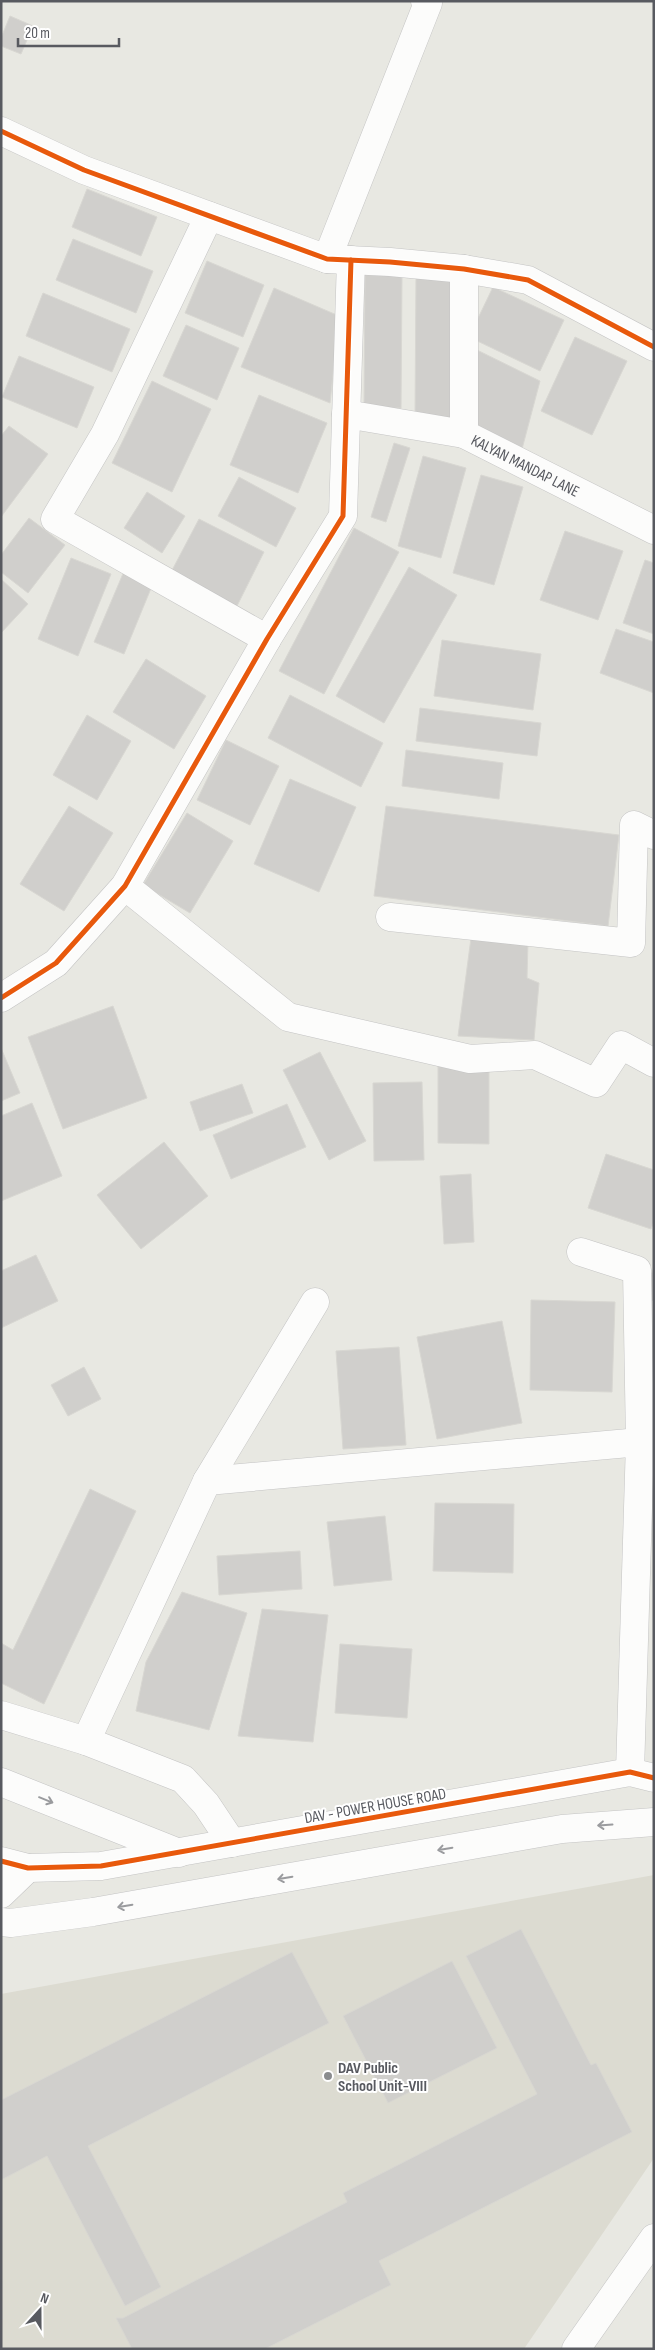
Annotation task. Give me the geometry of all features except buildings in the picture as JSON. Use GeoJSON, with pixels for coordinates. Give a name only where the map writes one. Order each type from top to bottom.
{"type":"FeatureCollection","features":[{"type":"Feature","properties":{"kind":"street"},"geometry":{"type":"LineString","coordinates":[[1,998],[56,964],[125,886],[266,639],[343,516],[346,414],[339,259],[428,3],[425,1]]}},
{"type":"Feature","properties":{"kind":"street"},"geometry":{"type":"LineString","coordinates":[[1,131],[84,170],[209,216],[339,259],[464,269],[528,280],[654,347]]}},
{"type":"Feature","properties":{"kind":"street"},"geometry":{"type":"LineString","coordinates":[[209,216],[105,434],[55,519],[266,639]]}},
{"type":"Feature","properties":{"kind":"street","name":"KALYAN MANDAP LANE"},"geometry":{"type":"LineString","coordinates":[[464,269],[464,434],[654,530]]}},
{"type":"Feature","properties":{"kind":"street"},"geometry":{"type":"LineString","coordinates":[[346,414],[464,434]]}},
{"type":"Feature","properties":{"kind":"street"},"geometry":{"type":"LineString","coordinates":[[390,917],[631,943],[634,825],[654,835]]}},
{"type":"Feature","properties":{"kind":"street"},"geometry":{"type":"LineString","coordinates":[[125,886],[288,1017],[470,1059],[535,1055],[596,1083],[621,1045],[654,1062]]}},
{"type":"Feature","properties":{"kind":"street"},"geometry":{"type":"LineString","coordinates":[[580,1252],[637,1270],[642,1775]]}},
{"type":"Feature","properties":{"kind":"street"},"geometry":{"type":"LineString","coordinates":[[86,1741],[207,1481],[316,1302]]}},
{"type":"Feature","properties":{"kind":"street"},"geometry":{"type":"LineString","coordinates":[[207,1481],[640,1442]]}},
{"type":"Feature","properties":{"kind":"street"},"geometry":{"type":"LineString","coordinates":[[1,1715],[86,1741],[183,1779],[206,1804],[232,1843]]}},
{"type":"Feature","properties":{"kind":"street","name":"DAV - POWER HOUSE ROAD"},"geometry":{"type":"LineString","coordinates":[[1,1861],[28,1868],[101,1866],[642,1775]]}},
{"type":"Feature","properties":{"kind":"street"},"geometry":{"type":"LineString","coordinates":[[1,1782],[179,1852]]}},
{"type":"Feature","properties":{"kind":"street"},"geometry":{"type":"LineString","coordinates":[[1,1922],[11,1923],[94,1912],[562,1828],[654,1822]]}},
{"type":"Feature","properties":{"kind":"street"},"geometry":{"type":"LineString","coordinates":[[1,1894],[28,1868]]}},
{"type":"Feature","properties":{"kind":"street"},"geometry":{"type":"LineString","coordinates":[[576,2349],[654,2238]]}},
{"type":"Feature","properties":{"kind":"shaded area","name":"DAV Public School Unit-VIII"},"geometry":{"type":"Polygon","coordinates":[[[654,1875],[654,2158],[524,2349],[1,2349],[1,1994],[654,1875]]]}},
{"type":"Feature","properties":{"kind":"cycle path"},"geometry":{"type":"LineString","coordinates":[[1,131],[84,170],[327,259],[390,262],[464,269],[528,280],[654,347]]}},
{"type":"Feature","properties":{"kind":"cycle path"},"geometry":{"type":"LineString","coordinates":[[1,998],[56,963],[125,886],[267,639],[343,516],[351,260]]}},
{"type":"Feature","properties":{"kind":"cycle path"},"geometry":{"type":"LineString","coordinates":[[1,1861],[28,1868],[101,1866],[630,1772],[654,1778]]}},
{"type":"Feature","properties":{"kind":"place","name":"DAV Public School Unit-VIII"},"geometry":{"type":"Point","coordinates":[328,2076]}}]}
